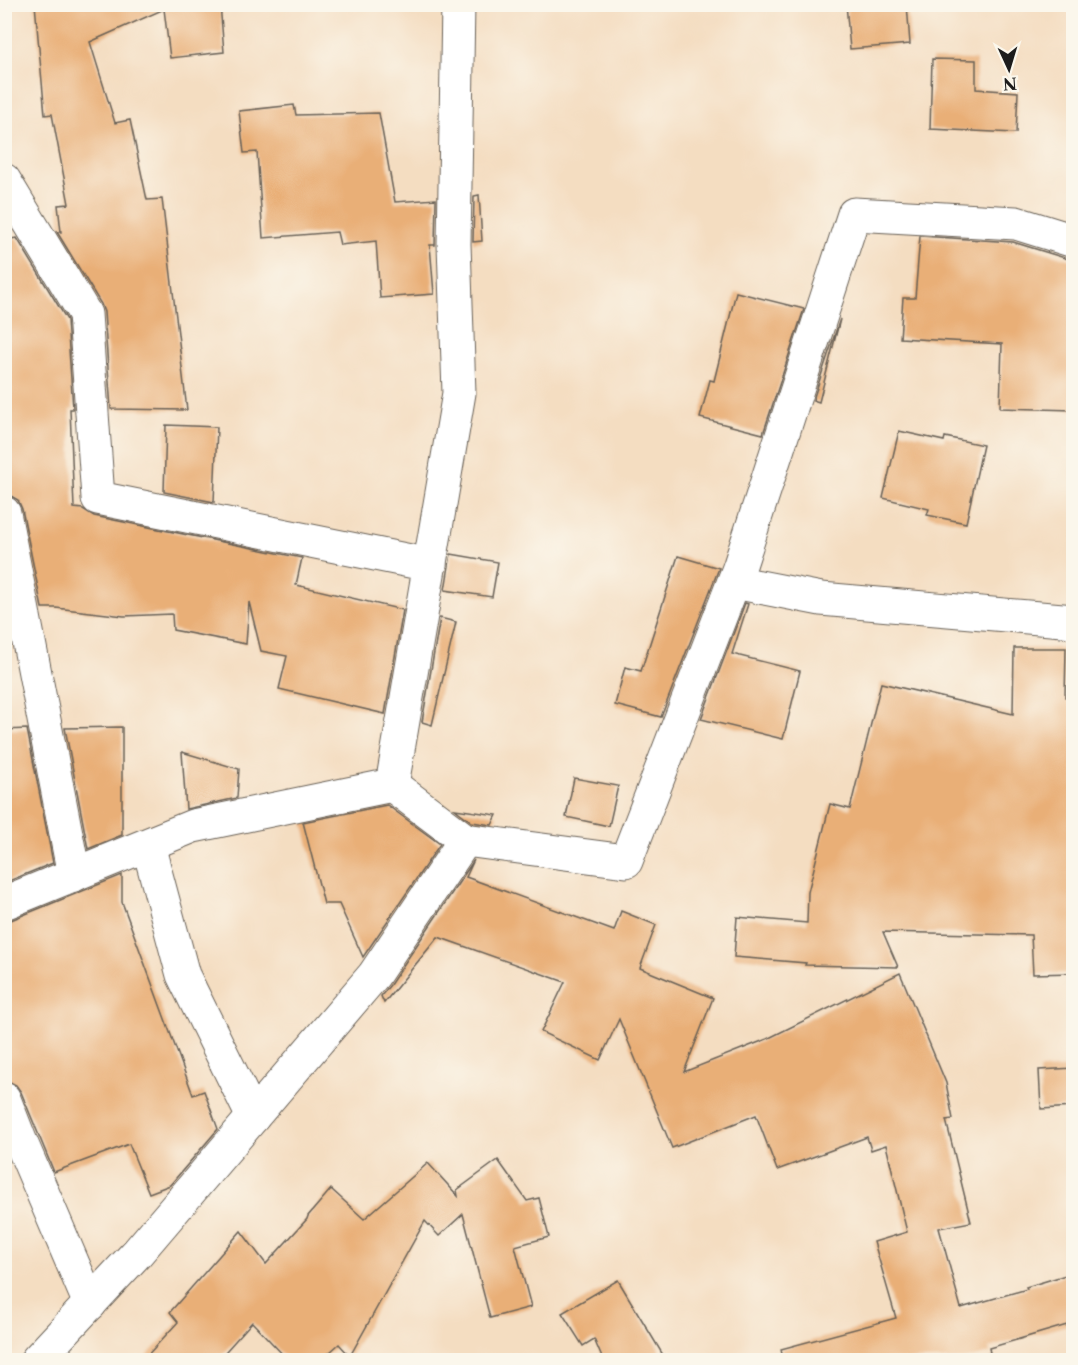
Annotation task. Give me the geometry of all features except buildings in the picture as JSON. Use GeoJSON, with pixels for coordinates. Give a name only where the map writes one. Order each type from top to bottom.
{"type":"FeatureCollection","features":[{"type":"Feature","properties":{"kind":"street"},"geometry":{"type":"LineString","coordinates":[[392,785],[459,393],[454,244],[458,4]]}},
{"type":"Feature","properties":{"kind":"street"},"geometry":{"type":"LineString","coordinates":[[4,180],[85,314],[98,498],[430,566]]}},
{"type":"Feature","properties":{"kind":"street"},"geometry":{"type":"LineString","coordinates":[[4,903],[193,826],[392,785],[465,840],[626,861],[734,582],[854,214],[1016,223],[1074,241]]}},
{"type":"Feature","properties":{"kind":"street"},"geometry":{"type":"LineString","coordinates":[[4,513],[74,875]]}},
{"type":"Feature","properties":{"kind":"street"},"geometry":{"type":"LineString","coordinates":[[734,582],[821,599],[1074,621]]}},
{"type":"Feature","properties":{"kind":"street"},"geometry":{"type":"LineString","coordinates":[[37,1360],[138,1252],[374,975],[465,840]]}},
{"type":"Feature","properties":{"kind":"street"},"geometry":{"type":"LineString","coordinates":[[148,845],[183,975],[253,1117]]}},
{"type":"Feature","properties":{"kind":"street"},"geometry":{"type":"LineString","coordinates":[[4,1099],[90,1304]]}}]}
